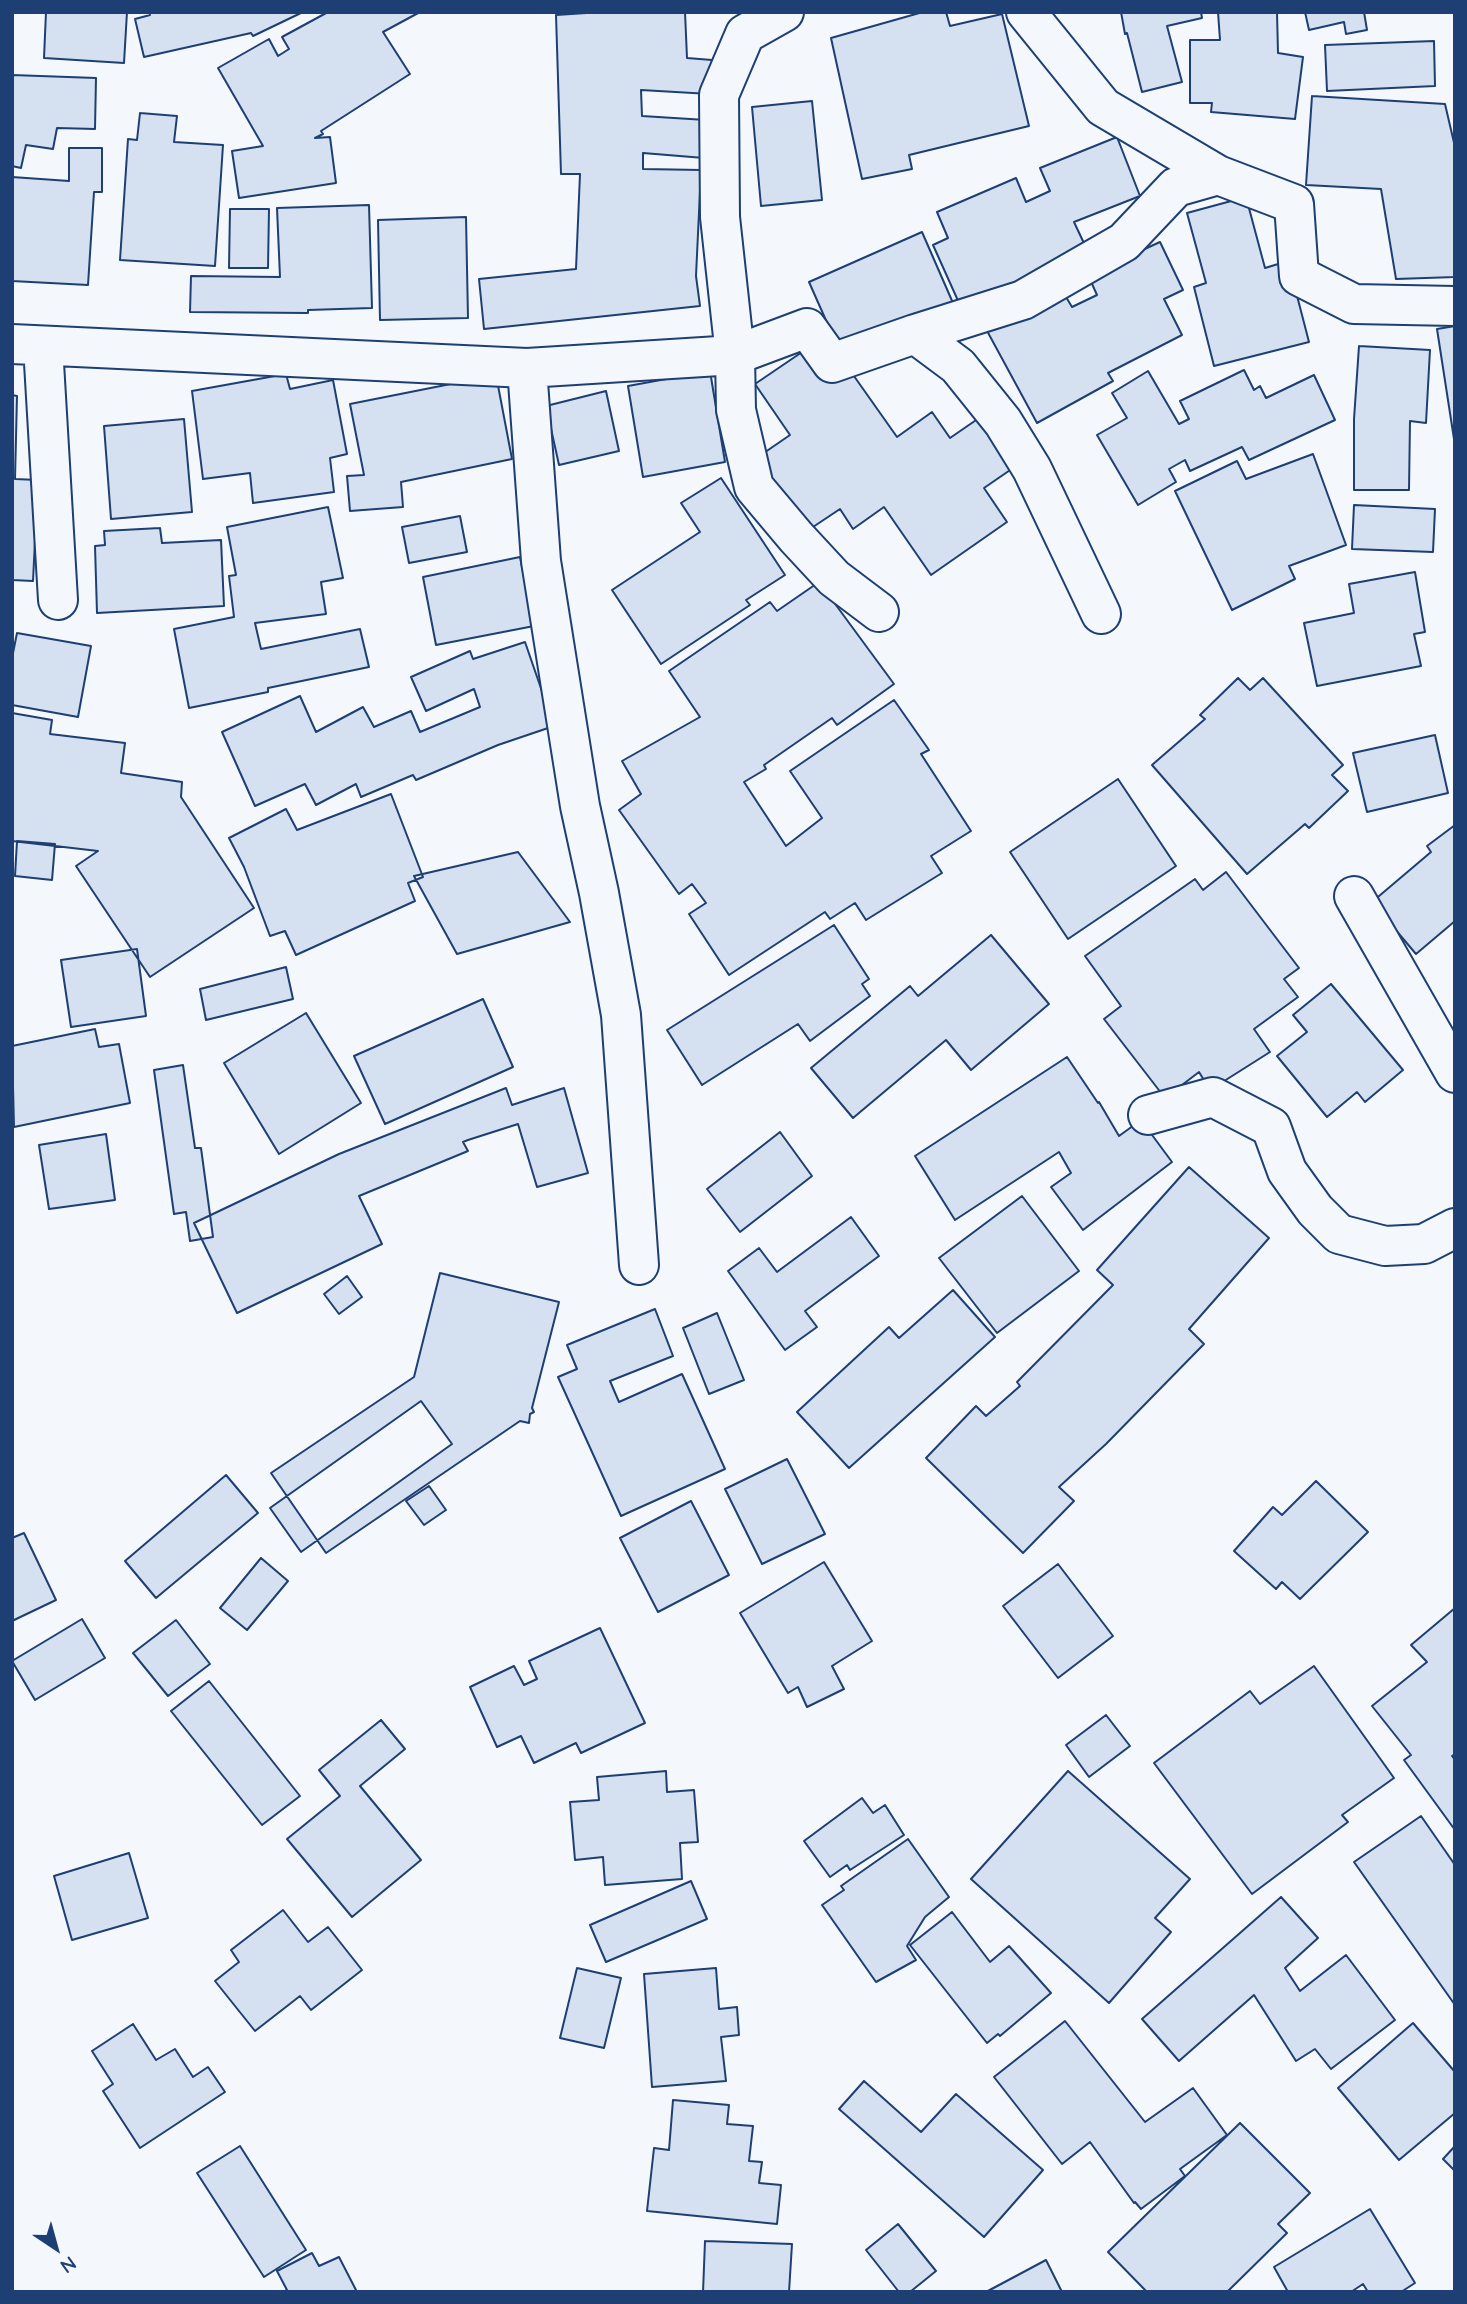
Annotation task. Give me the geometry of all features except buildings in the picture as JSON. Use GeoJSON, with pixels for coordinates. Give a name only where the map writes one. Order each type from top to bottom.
{"type":"FeatureCollection","features":[{"type":"Feature","properties":{"kind":"street"},"geometry":{"type":"LineString","coordinates":[[784,12],[745,34],[719,95],[720,217],[735,355],[736,410],[754,487],[834,578],[879,612]]}},
{"type":"Feature","properties":{"kind":"street"},"geometry":{"type":"LineString","coordinates":[[1026,12],[1103,107],[1218,175],[1294,204],[1299,276],[1354,304],[1455,306]]}},
{"type":"Feature","properties":{"kind":"street"},"geometry":{"type":"LineString","coordinates":[[58,600],[28,345],[527,368],[735,355],[807,328],[832,363],[1023,300],[1124,242],[1176,187],[1218,175]]}},
{"type":"Feature","properties":{"kind":"street"},"geometry":{"type":"LineString","coordinates":[[915,334],[958,366],[1003,422],[1032,469],[1101,614]]}},
{"type":"Feature","properties":{"kind":"street"},"geometry":{"type":"LineString","coordinates":[[527,368],[541,561],[580,806],[621,1015],[639,1265]]}},
{"type":"Feature","properties":{"kind":"street"},"geometry":{"type":"LineString","coordinates":[[1354,896],[1455,1073]]}},
{"type":"Feature","properties":{"kind":"street"},"geometry":{"type":"LineString","coordinates":[[1148,1115],[1213,1097],[1271,1128],[1287,1171],[1315,1210],[1339,1234],[1385,1246],[1424,1244],[1455,1228]]}}]}
